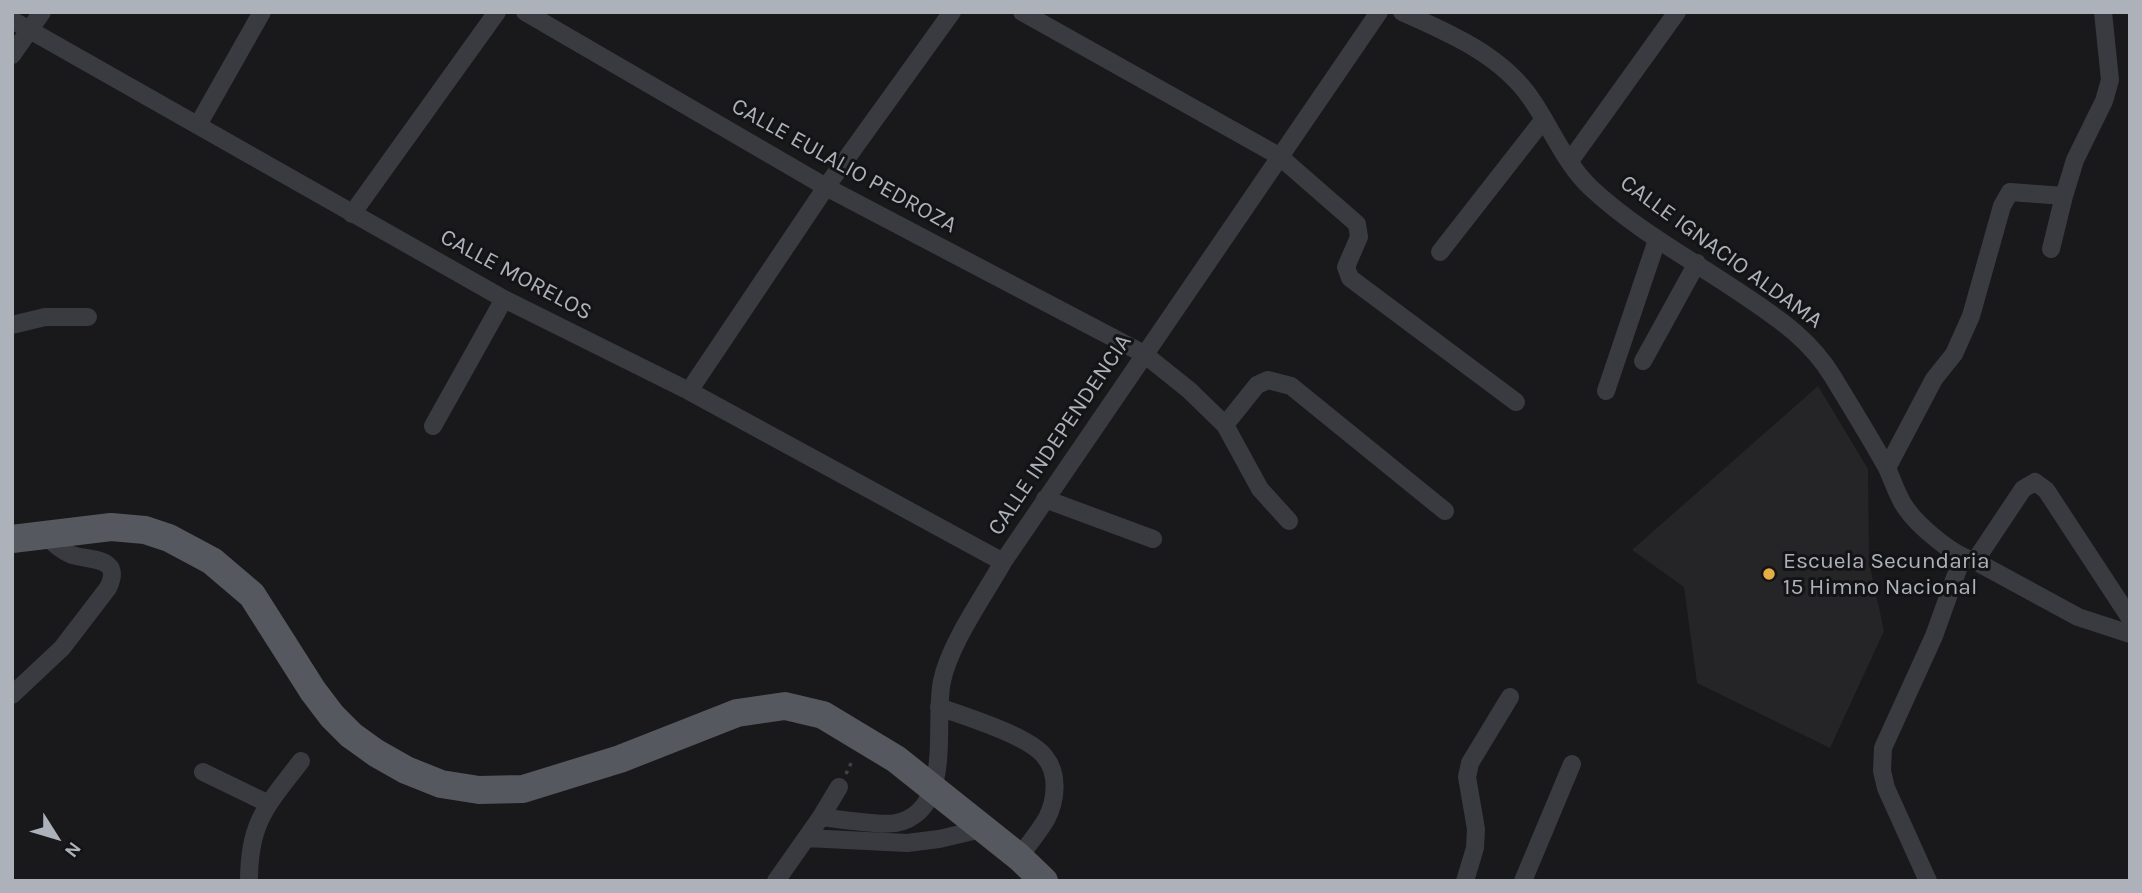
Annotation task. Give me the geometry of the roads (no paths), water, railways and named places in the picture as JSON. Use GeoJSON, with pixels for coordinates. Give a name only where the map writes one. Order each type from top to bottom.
{"type":"FeatureCollection","features":[{"type":"Feature","properties":{"kind":"main road"},"geometry":{"type":"LineString","coordinates":[[12,540],[111,527],[145,530],[169,538],[212,561],[252,595],[313,691],[351,735],[376,754],[441,784],[479,790],[523,789],[620,759],[737,713],[785,706],[823,715],[896,759],[1044,881]]}},
{"type":"Feature","properties":{"kind":"street"},"geometry":{"type":"LineString","coordinates":[[12,55],[43,12]]}},
{"type":"Feature","properties":{"kind":"street"},"geometry":{"type":"LineString","coordinates":[[198,125],[262,12]]}},
{"type":"Feature","properties":{"kind":"street"},"geometry":{"type":"LineString","coordinates":[[352,214],[497,12]]}},
{"type":"Feature","properties":{"kind":"street","name":"CALLE EULALIO PEDROZA"},"geometry":{"type":"LineString","coordinates":[[525,12],[826,187],[1144,354],[1189,390],[1225,425],[1261,489],[1289,521]]}},
{"type":"Feature","properties":{"kind":"street"},"geometry":{"type":"LineString","coordinates":[[689,391],[826,187],[952,12]]}},
{"type":"Feature","properties":{"kind":"street"},"geometry":{"type":"LineString","coordinates":[[1022,12],[1279,156],[1356,224],[1359,237],[1346,267],[1350,278],[1516,402]]}},
{"type":"Feature","properties":{"kind":"street","name":"CALLE INDEPENDENCIA"},"geometry":{"type":"LineString","coordinates":[[821,817],[895,823],[914,815],[923,806],[936,780],[943,679],[960,638],[1003,562],[1379,12]]}},
{"type":"Feature","properties":{"kind":"street","name":"CALLE IGNACIO ALDAMA"},"geometry":{"type":"LineString","coordinates":[[1402,12],[1455,36],[1492,60],[1515,79],[1590,187],[1657,240],[1697,263],[1772,315],[1812,347],[1832,375],[1887,468],[1905,507],[1923,527],[1969,560],[2078,617],[2130,634]]}},
{"type":"Feature","properties":{"kind":"street"},"geometry":{"type":"LineString","coordinates":[[1570,161],[1677,12]]}},
{"type":"Feature","properties":{"kind":"street"},"geometry":{"type":"LineString","coordinates":[[2051,249],[2075,160],[2104,101],[2110,80],[2103,12]]}},
{"type":"Feature","properties":{"kind":"street","name":"CALLE MORELOS"},"geometry":{"type":"LineString","coordinates":[[12,20],[504,299],[689,391],[1003,562]]}},
{"type":"Feature","properties":{"kind":"street"},"geometry":{"type":"LineString","coordinates":[[1440,252],[1544,119]]}},
{"type":"Feature","properties":{"kind":"street"},"geometry":{"type":"LineString","coordinates":[[1887,468],[1934,379],[1954,354],[1972,316],[2003,206],[2010,192],[2064,196]]}},
{"type":"Feature","properties":{"kind":"street"},"geometry":{"type":"LineString","coordinates":[[1606,391],[1657,240]]}},
{"type":"Feature","properties":{"kind":"street"},"geometry":{"type":"LineString","coordinates":[[1643,361],[1697,263]]}},
{"type":"Feature","properties":{"kind":"street"},"geometry":{"type":"LineString","coordinates":[[433,426],[504,299]]}},
{"type":"Feature","properties":{"kind":"street"},"geometry":{"type":"LineString","coordinates":[[12,325],[45,317],[88,317]]}},
{"type":"Feature","properties":{"kind":"street"},"geometry":{"type":"LineString","coordinates":[[1225,425],[1257,385],[1268,380],[1291,386],[1445,510]]}},
{"type":"Feature","properties":{"kind":"street"},"geometry":{"type":"LineString","coordinates":[[1928,881],[1886,788],[1882,771],[1883,748],[1969,560],[2023,489],[2035,482],[2046,490],[2130,618]]}},
{"type":"Feature","properties":{"kind":"street"},"geometry":{"type":"LineString","coordinates":[[1045,499],[1153,539]]}},
{"type":"Feature","properties":{"kind":"street"},"geometry":{"type":"LineString","coordinates":[[12,695],[62,648],[113,579],[113,571],[108,565],[96,559],[66,552],[44,534]]}},
{"type":"Feature","properties":{"kind":"street"},"geometry":{"type":"LineString","coordinates":[[1465,881],[1475,848],[1476,830],[1467,777],[1470,763],[1510,697]]}},
{"type":"Feature","properties":{"kind":"street"},"geometry":{"type":"LineString","coordinates":[[939,707],[997,728],[1045,756],[1054,774],[1053,798],[1047,817],[1018,858]]}},
{"type":"Feature","properties":{"kind":"street"},"geometry":{"type":"LineString","coordinates":[[249,881],[251,843],[255,827],[301,761]]}},
{"type":"Feature","properties":{"kind":"street"},"geometry":{"type":"LineString","coordinates":[[1522,881],[1572,765]]}},
{"type":"Feature","properties":{"kind":"street"},"geometry":{"type":"LineString","coordinates":[[203,772],[269,804]]}},
{"type":"Feature","properties":{"kind":"street"},"geometry":{"type":"LineString","coordinates":[[776,881],[839,787]]}},
{"type":"Feature","properties":{"kind":"street"},"geometry":{"type":"LineString","coordinates":[[806,838],[907,843],[982,829]]}},
{"type":"Feature","properties":{"kind":"place","name":"Escuela Secundaria 15 Himno Nacional"},"geometry":{"type":"Point","coordinates":[1769,574]}}]}
